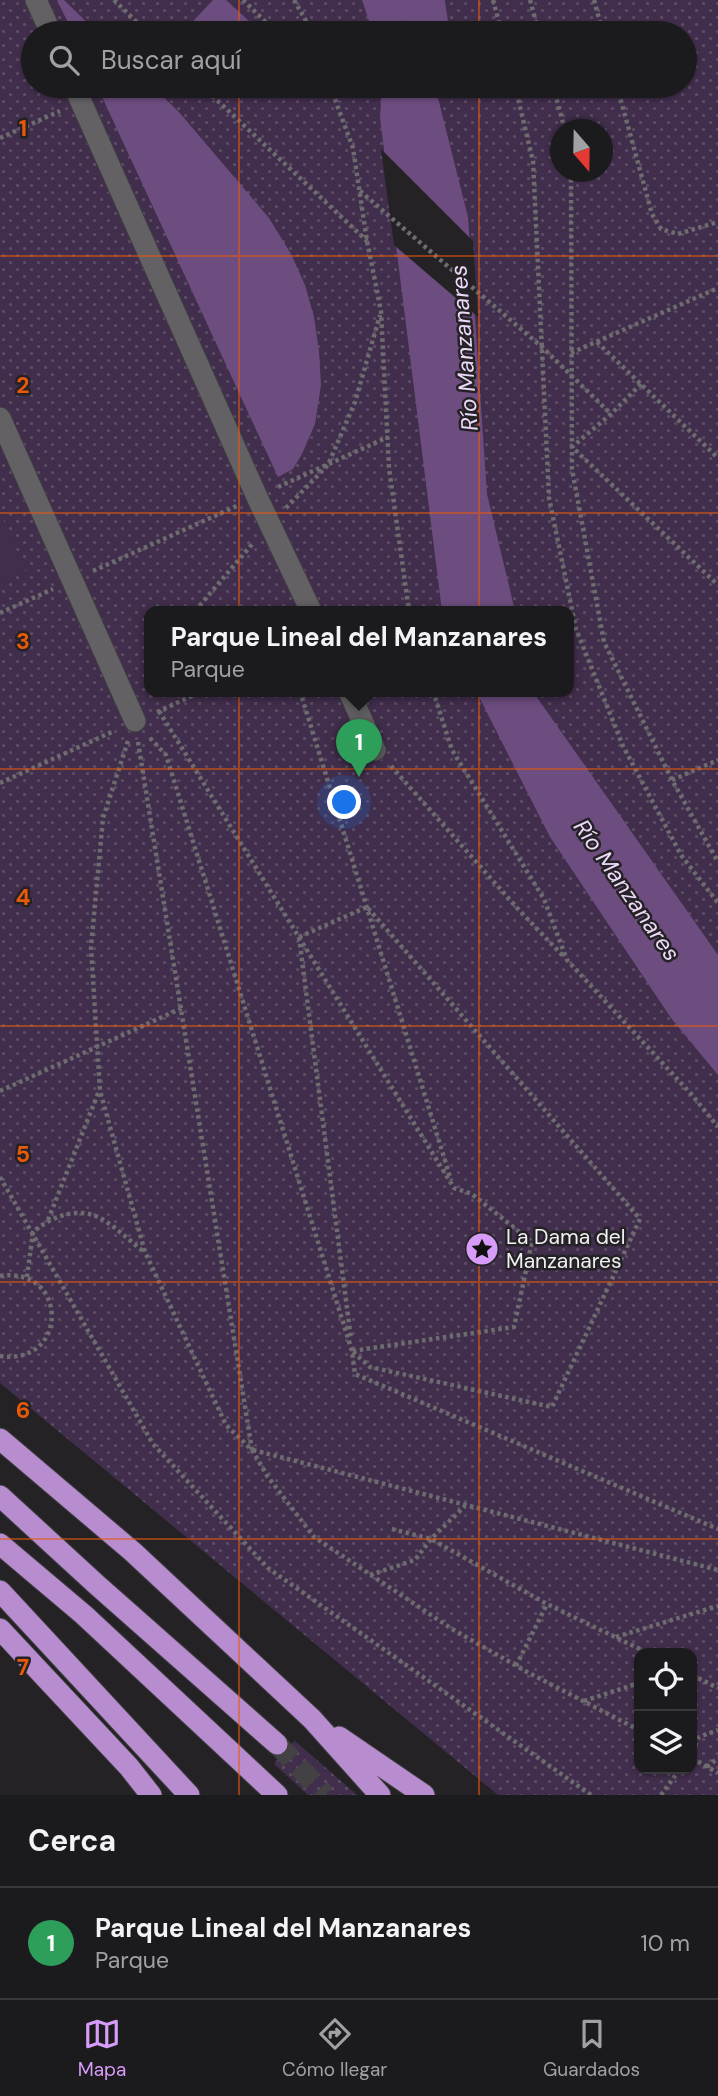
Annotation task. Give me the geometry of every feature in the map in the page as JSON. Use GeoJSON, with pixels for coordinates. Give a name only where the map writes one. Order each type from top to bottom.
{"type":"FeatureCollection","features":[{"type":"Feature","properties":{"kind":"highway"},"geometry":{"type":"LineString","coordinates":[[0,1439],[133,1552],[312,1719],[380,1795]]}},
{"type":"Feature","properties":{"kind":"highway"},"geometry":{"type":"LineString","coordinates":[[0,1496],[277,1744]]}},
{"type":"Feature","properties":{"kind":"highway"},"geometry":{"type":"LineString","coordinates":[[0,1544],[84,1615],[277,1795]]}},
{"type":"Feature","properties":{"kind":"highway"},"geometry":{"type":"LineString","coordinates":[[0,1591],[188,1795]]}},
{"type":"Feature","properties":{"kind":"highway"},"geometry":{"type":"LineString","coordinates":[[0,1629],[130,1767],[151,1795]]}},
{"type":"Feature","properties":{"kind":"highway"},"geometry":{"type":"LineString","coordinates":[[312,1719],[424,1795]]}},
{"type":"Feature","properties":{"kind":"street"},"geometry":{"type":"LineString","coordinates":[[36,0],[46,21]]}},
{"type":"Feature","properties":{"kind":"street"},"geometry":{"type":"LineString","coordinates":[[87,98],[257,497],[310,606]]}},
{"type":"Feature","properties":{"kind":"street"},"geometry":{"type":"LineString","coordinates":[[0,418],[135,722]]}},
{"type":"Feature","properties":{"kind":"street"},"geometry":{"type":"LineString","coordinates":[[352,697],[375,750]]}},
{"type":"Feature","properties":{"kind":"path"},"geometry":{"type":"LineString","coordinates":[[114,0],[136,21]]}},
{"type":"Feature","properties":{"kind":"path"},"geometry":{"type":"LineString","coordinates":[[243,0],[265,21]]}},
{"type":"Feature","properties":{"kind":"path"},"geometry":{"type":"LineString","coordinates":[[294,0],[305,21]]}},
{"type":"Feature","properties":{"kind":"path"},"geometry":{"type":"LineString","coordinates":[[493,0],[499,21]]}},
{"type":"Feature","properties":{"kind":"path"},"geometry":{"type":"LineString","coordinates":[[530,0],[536,21]]}},
{"type":"Feature","properties":{"kind":"path"},"geometry":{"type":"LineString","coordinates":[[594,0],[600,21]]}},
{"type":"Feature","properties":{"kind":"path"},"geometry":{"type":"LineString","coordinates":[[0,138],[76,98]]}},
{"type":"Feature","properties":{"kind":"path"},"geometry":{"type":"LineString","coordinates":[[215,98],[367,241]]}},
{"type":"Feature","properties":{"kind":"path"},"geometry":{"type":"LineString","coordinates":[[334,98],[353,148],[381,311],[389,467],[409,606]]}},
{"type":"Feature","properties":{"kind":"path"},"geometry":{"type":"LineString","coordinates":[[517,98],[533,161],[549,498],[571,606]]}},
{"type":"Feature","properties":{"kind":"path"},"geometry":{"type":"LineString","coordinates":[[556,98],[562,119]]}},
{"type":"Feature","properties":{"kind":"path"},"geometry":{"type":"LineString","coordinates":[[620,98],[652,214],[661,229],[678,234],[718,222]]}},
{"type":"Feature","properties":{"kind":"path"},"geometry":{"type":"LineString","coordinates":[[571,182],[572,469],[604,642],[671,780],[718,862]]}},
{"type":"Feature","properties":{"kind":"path"},"geometry":{"type":"LineString","coordinates":[[359,190],[543,348],[611,414]]}},
{"type":"Feature","properties":{"kind":"path"},"geometry":{"type":"LineString","coordinates":[[571,353],[718,288]]}},
{"type":"Feature","properties":{"kind":"path"},"geometry":{"type":"LineString","coordinates":[[199,606],[270,525],[328,465],[355,402],[381,311]]}},
{"type":"Feature","properties":{"kind":"path"},"geometry":{"type":"LineString","coordinates":[[597,342],[718,458]]}},
{"type":"Feature","properties":{"kind":"path"},"geometry":{"type":"LineString","coordinates":[[572,447],[611,414],[640,384]]}},
{"type":"Feature","properties":{"kind":"path"},"geometry":{"type":"LineString","coordinates":[[0,613],[388,437]]}},
{"type":"Feature","properties":{"kind":"path"},"geometry":{"type":"LineString","coordinates":[[572,447],[718,585]]}},
{"type":"Feature","properties":{"kind":"path"},"geometry":{"type":"LineString","coordinates":[[574,619],[623,746],[681,855],[718,903]]}},
{"type":"Feature","properties":{"kind":"path"},"geometry":{"type":"LineString","coordinates":[[0,783],[190,697]]}},
{"type":"Feature","properties":{"kind":"path"},"geometry":{"type":"LineString","coordinates":[[302,697],[454,1188]]}},
{"type":"Feature","properties":{"kind":"path"},"geometry":{"type":"LineString","coordinates":[[435,697],[452,750],[544,899],[567,960]]}},
{"type":"Feature","properties":{"kind":"path"},"geometry":{"type":"LineString","coordinates":[[159,711],[454,1188],[472,1194],[533,1242],[514,1327],[352,1351]]}},
{"type":"Feature","properties":{"kind":"path"},"geometry":{"type":"LineString","coordinates":[[135,722],[252,1450]]}},
{"type":"Feature","properties":{"kind":"path"},"geometry":{"type":"LineString","coordinates":[[135,722],[103,818],[91,947],[100,1091],[145,1252],[226,1424],[252,1450],[268,1477],[314,1537],[452,1629],[516,1666],[634,1727]]}},
{"type":"Feature","properties":{"kind":"path"},"geometry":{"type":"LineString","coordinates":[[135,722],[166,755],[352,1351],[370,1367],[552,1407],[640,1219],[366,907]]}},
{"type":"Feature","properties":{"kind":"path"},"geometry":{"type":"LineString","coordinates":[[375,750],[404,778],[518,909],[692,1095],[718,1127]]}},
{"type":"Feature","properties":{"kind":"path"},"geometry":{"type":"LineString","coordinates":[[671,780],[718,760]]}},
{"type":"Feature","properties":{"kind":"path"},"geometry":{"type":"LineString","coordinates":[[299,937],[366,907]]}},
{"type":"Feature","properties":{"kind":"path"},"geometry":{"type":"LineString","coordinates":[[299,937],[355,1374],[718,1529]]}},
{"type":"Feature","properties":{"kind":"path"},"geometry":{"type":"LineString","coordinates":[[0,1091],[182,1008]]}},
{"type":"Feature","properties":{"kind":"path"},"geometry":{"type":"LineString","coordinates":[[48,1220],[100,1091]]}},
{"type":"Feature","properties":{"kind":"path"},"geometry":{"type":"LineString","coordinates":[[0,1177],[153,1444],[268,1568],[591,1795]]}},
{"type":"Feature","properties":{"kind":"path"},"geometry":{"type":"LineString","coordinates":[[27,1277],[33,1232],[48,1220],[75,1213],[99,1217],[145,1252]]}},
{"type":"Feature","properties":{"kind":"path"},"geometry":{"type":"LineString","coordinates":[[0,1276],[13,1274],[27,1277],[39,1285],[48,1296],[52,1309],[52,1323],[47,1336],[38,1347],[12,1358],[0,1356]]}},
{"type":"Feature","properties":{"kind":"path"},"geometry":{"type":"LineString","coordinates":[[252,1450],[718,1570]]}},
{"type":"Feature","properties":{"kind":"path"},"geometry":{"type":"LineString","coordinates":[[369,1575],[415,1560],[431,1539],[466,1505]]}},
{"type":"Feature","properties":{"kind":"path"},"geometry":{"type":"LineString","coordinates":[[392,1530],[431,1539],[547,1604],[638,1648]]}},
{"type":"Feature","properties":{"kind":"path"},"geometry":{"type":"LineString","coordinates":[[516,1666],[547,1604]]}},
{"type":"Feature","properties":{"kind":"path"},"geometry":{"type":"LineString","coordinates":[[616,1637],[718,1606]]}},
{"type":"Feature","properties":{"kind":"path"},"geometry":{"type":"LineString","coordinates":[[697,1678],[718,1688]]}},
{"type":"Feature","properties":{"kind":"path"},"geometry":{"type":"LineString","coordinates":[[584,1701],[634,1685]]}},
{"type":"Feature","properties":{"kind":"path"},"geometry":{"type":"LineString","coordinates":[[697,1741],[699,1737],[718,1730]]}},
{"type":"Feature","properties":{"kind":"path"},"geometry":{"type":"LineString","coordinates":[[707,1767],[718,1758]]}},
{"type":"Feature","properties":{"kind":"path"},"geometry":{"type":"LineString","coordinates":[[697,1761],[718,1773]]}},
{"type":"Feature","properties":{"kind":"path"},"geometry":{"type":"LineString","coordinates":[[661,1795],[676,1774]]}},
{"type":"Feature","properties":{"kind":"shaded area"},"geometry":{"type":"Polygon","coordinates":[[[0,0],[718,0],[718,1795],[498,1795],[0,1383],[0,0]]]}},
{"type":"Feature","properties":{"kind":"shaded area"},"geometry":{"type":"Polygon","coordinates":[[[0,512],[26,572],[0,584],[0,512]]]}},
{"type":"Feature","properties":{"kind":"shaded area"},"geometry":{"type":"Polygon","coordinates":[[[294,1741],[357,1795],[308,1795],[274,1764],[294,1741]]]}},
{"type":"Feature","properties":{"kind":"water"},"geometry":{"type":"Polygon","coordinates":[[[57,0],[64,0],[86,21],[67,21],[57,0]]]}},
{"type":"Feature","properties":{"kind":"water"},"geometry":{"type":"Polygon","coordinates":[[[213,0],[226,0],[249,21],[193,21],[213,0]]]}},
{"type":"Feature","properties":{"kind":"water"},"geometry":{"type":"Polygon","coordinates":[[[362,0],[414,0],[419,21],[369,21],[362,0]]]}},
{"type":"Feature","properties":{"kind":"water"},"geometry":{"type":"Polygon","coordinates":[[[103,98],[164,98],[269,218],[291,254],[305,285],[314,317],[321,385],[315,424],[302,454],[293,469],[278,477],[103,98]]]}},
{"type":"Feature","properties":{"kind":"water"},"geometry":{"type":"Polygon","coordinates":[[[381,98],[438,98],[468,217],[487,494],[514,606],[441,606],[380,118],[381,98]]]}},
{"type":"Feature","properties":{"kind":"water"},"geometry":{"type":"Polygon","coordinates":[[[479,697],[537,697],[718,955],[718,1075],[671,1018],[550,837],[479,697]]]}},
{"type":"Feature","properties":{"kind":"pier"},"geometry":{"type":"Polygon","coordinates":[[[381,149],[473,241],[478,317],[394,245],[381,149]]]}},
{"type":"Feature","properties":{"kind":"waterway","name":"Río Manzanares"},"geometry":{"type":"LineString","coordinates":[[421,0],[424,21]]}},
{"type":"Feature","properties":{"kind":"tunnel"},"geometry":{"type":"LineString","coordinates":[[277,1744],[325,1795]]}},
{"type":"Feature","properties":{"kind":"place","name":"Parque Lineal del Manzanares"},"geometry":{"type":"Point","coordinates":[359,777]}},
{"type":"Feature","properties":{"kind":"place","name":"La Dama del Manzanares"},"geometry":{"type":"Point","coordinates":[482,1249]}}]}
